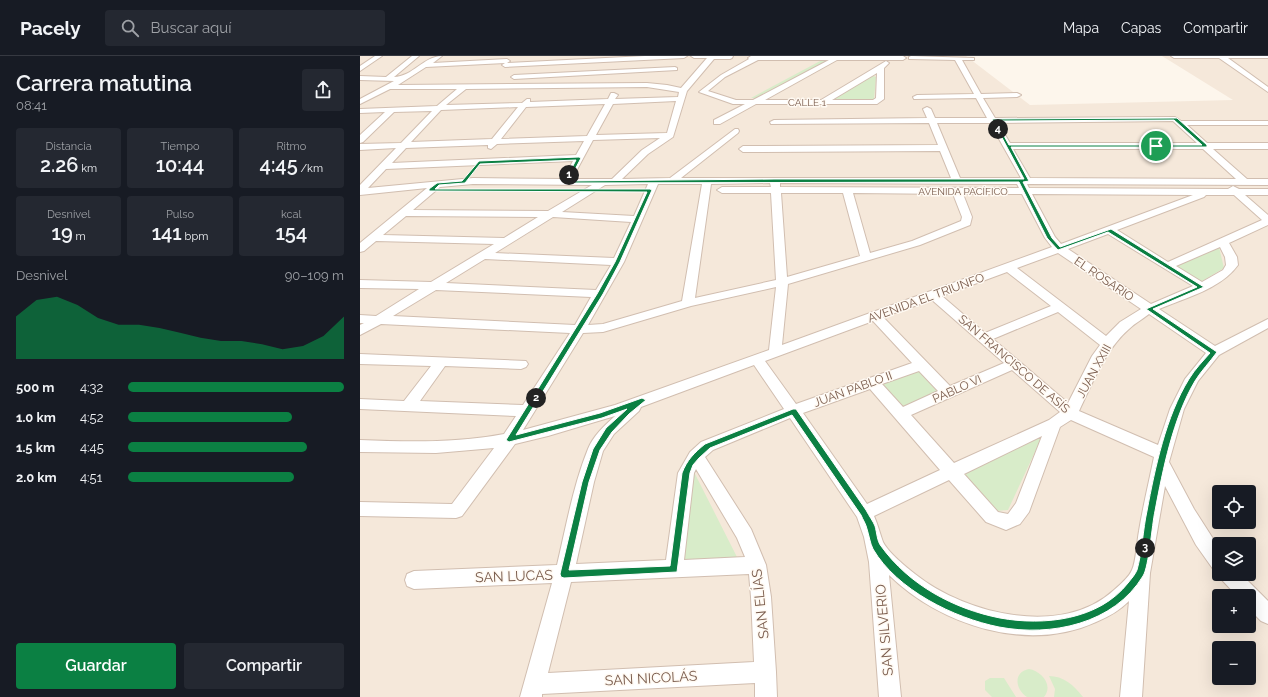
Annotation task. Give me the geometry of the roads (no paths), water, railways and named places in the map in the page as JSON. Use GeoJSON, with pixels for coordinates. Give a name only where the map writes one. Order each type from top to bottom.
{"type":"FeatureCollection","features":[{"type":"Feature","properties":{"kind":"street"},"geometry":{"type":"LineString","coordinates":[[360,69],[379,56]]}},
{"type":"Feature","properties":{"kind":"street"},"geometry":{"type":"LineString","coordinates":[[387,78],[416,56]]}},
{"type":"Feature","properties":{"kind":"street"},"geometry":{"type":"LineString","coordinates":[[360,102],[389,87],[439,56]]}},
{"type":"Feature","properties":{"kind":"street"},"geometry":{"type":"LineString","coordinates":[[614,182],[645,152],[670,135],[681,99],[677,82],[676,56]]}},
{"type":"Feature","properties":{"kind":"street"},"geometry":{"type":"LineString","coordinates":[[424,65],[504,66],[590,58],[684,56]]}},
{"type":"Feature","properties":{"kind":"street"},"geometry":{"type":"LineString","coordinates":[[694,56],[730,57]]}},
{"type":"Feature","properties":{"kind":"street"},"geometry":{"type":"LineString","coordinates":[[1174,56],[1268,56]]}},
{"type":"Feature","properties":{"kind":"street"},"geometry":{"type":"LineString","coordinates":[[389,87],[657,86],[677,82],[712,57]]}},
{"type":"Feature","properties":{"kind":"street","name":"CALLE 1"},"geometry":{"type":"LineString","coordinates":[[758,57],[723,76],[703,92],[732,104],[754,102],[878,102],[880,99],[881,68]]}},
{"type":"Feature","properties":{"kind":"street"},"geometry":{"type":"LineString","coordinates":[[806,66],[818,60],[820,57]]}},
{"type":"Feature","properties":{"kind":"street"},"geometry":{"type":"LineString","coordinates":[[717,122],[834,60],[836,57]]}},
{"type":"Feature","properties":{"kind":"street"},"geometry":{"type":"LineString","coordinates":[[1222,57],[1268,90]]}},
{"type":"Feature","properties":{"kind":"street"},"geometry":{"type":"LineString","coordinates":[[581,86],[590,58]]}},
{"type":"Feature","properties":{"kind":"street"},"geometry":{"type":"LineString","coordinates":[[740,58],[903,58]]}},
{"type":"Feature","properties":{"kind":"street"},"geometry":{"type":"LineString","coordinates":[[822,102],[881,68],[890,58]]}},
{"type":"Feature","properties":{"kind":"street"},"geometry":{"type":"LineString","coordinates":[[911,58],[972,59]]}},
{"type":"Feature","properties":{"kind":"street","name":"EL ROSARIO"},"geometry":{"type":"LineString","coordinates":[[957,58],[1008,146],[1050,238],[1060,249],[1214,352]]}},
{"type":"Feature","properties":{"kind":"street"},"geometry":{"type":"LineString","coordinates":[[490,86],[504,66]]}},
{"type":"Feature","properties":{"kind":"street"},"geometry":{"type":"LineString","coordinates":[[512,78],[585,74],[677,82]]}},
{"type":"Feature","properties":{"kind":"street"},"geometry":{"type":"LineString","coordinates":[[360,78],[400,79]]}},
{"type":"Feature","properties":{"kind":"street"},"geometry":{"type":"LineString","coordinates":[[1257,82],[1268,82]]}},
{"type":"Feature","properties":{"kind":"street"},"geometry":{"type":"LineString","coordinates":[[464,182],[523,105],[541,86]]}},
{"type":"Feature","properties":{"kind":"street"},"geometry":{"type":"LineString","coordinates":[[566,182],[619,86]]}},
{"type":"Feature","properties":{"kind":"street"},"geometry":{"type":"LineString","coordinates":[[360,192],[439,108],[463,87]]}},
{"type":"Feature","properties":{"kind":"street"},"geometry":{"type":"LineString","coordinates":[[732,104],[750,95]]}},
{"type":"Feature","properties":{"kind":"street"},"geometry":{"type":"LineString","coordinates":[[917,97],[1017,95]]}},
{"type":"Feature","properties":{"kind":"street"},"geometry":{"type":"LineString","coordinates":[[360,111],[681,99]]}},
{"type":"Feature","properties":{"kind":"street"},"geometry":{"type":"LineString","coordinates":[[360,319],[579,329],[603,328],[688,303],[782,282],[916,243],[966,223],[967,217],[943,148],[927,109]]}},
{"type":"Feature","properties":{"kind":"street"},"geometry":{"type":"LineString","coordinates":[[360,140],[392,110]]}},
{"type":"Feature","properties":{"kind":"street"},"geometry":{"type":"LineString","coordinates":[[774,122],[1175,119],[1245,182]]}},
{"type":"Feature","properties":{"kind":"street"},"geometry":{"type":"LineString","coordinates":[[1180,123],[1268,122]]}},
{"type":"Feature","properties":{"kind":"street"},"geometry":{"type":"LineString","coordinates":[[671,182],[735,131]]}},
{"type":"Feature","properties":{"kind":"street"},"geometry":{"type":"LineString","coordinates":[[360,147],[670,135]]}},
{"type":"Feature","properties":{"kind":"street"},"geometry":{"type":"LineString","coordinates":[[1008,146],[1268,146]]}},
{"type":"Feature","properties":{"kind":"street"},"geometry":{"type":"LineString","coordinates":[[743,149],[943,148]]}},
{"type":"Feature","properties":{"kind":"street"},"geometry":{"type":"LineString","coordinates":[[384,166],[579,158]]}},
{"type":"Feature","properties":{"kind":"street"},"geometry":{"type":"LineString","coordinates":[[360,249],[435,187],[464,182],[614,182],[652,186],[671,182],[706,186]]}},
{"type":"Feature","properties":{"kind":"street"},"geometry":{"type":"LineString","coordinates":[[360,331],[601,182]]}},
{"type":"Feature","properties":{"kind":"street"},"geometry":{"type":"LineString","coordinates":[[1168,266],[1268,220],[1226,182]]}},
{"type":"Feature","properties":{"kind":"street","name":"AVENIDA PACÍFICO"},"geometry":{"type":"LineString","coordinates":[[775,185],[847,191],[1025,184],[1268,182]]}},
{"type":"Feature","properties":{"kind":"street","name":"AVENIDA PACÍFICO"},"geometry":{"type":"LineString","coordinates":[[1025,184],[1207,192],[1268,192]]}},
{"type":"Feature","properties":{"kind":"street"},"geometry":{"type":"LineString","coordinates":[[775,185],[782,282],[775,352]]}},
{"type":"Feature","properties":{"kind":"street"},"geometry":{"type":"LineString","coordinates":[[360,192],[435,187],[589,190],[652,186],[706,186]]}},
{"type":"Feature","properties":{"kind":"street"},"geometry":{"type":"LineString","coordinates":[[360,509],[456,511],[509,440],[579,329],[618,262],[652,186]]}},
{"type":"Feature","properties":{"kind":"street"},"geometry":{"type":"LineString","coordinates":[[688,303],[706,186]]}},
{"type":"Feature","properties":{"kind":"street","name":"AVENIDA PACÍFICO"},"geometry":{"type":"LineString","coordinates":[[706,186],[957,186]]}},
{"type":"Feature","properties":{"kind":"street"},"geometry":{"type":"LineString","coordinates":[[847,191],[866,258]]}},
{"type":"Feature","properties":{"kind":"street","name":"AVENIDA EL TRIUNFO"},"geometry":{"type":"LineString","coordinates":[[360,446],[402,448],[463,446],[509,440],[602,415],[1009,268],[1207,192]]}},
{"type":"Feature","properties":{"kind":"street"},"geometry":{"type":"LineString","coordinates":[[403,213],[550,214],[636,219]]}},
{"type":"Feature","properties":{"kind":"street"},"geometry":{"type":"LineString","coordinates":[[1109,230],[1202,287]]}},
{"type":"Feature","properties":{"kind":"street"},"geometry":{"type":"LineString","coordinates":[[373,238],[506,242]]}},
{"type":"Feature","properties":{"kind":"street","name":"JUAN XXIII"},"geometry":{"type":"LineString","coordinates":[[864,513],[1054,424],[1070,413],[1099,356],[1125,325],[1149,309],[1202,287],[1227,272],[1232,265],[1231,257],[1223,242]]}},
{"type":"Feature","properties":{"kind":"street"},"geometry":{"type":"LineString","coordinates":[[483,256],[618,262]]}},
{"type":"Feature","properties":{"kind":"street"},"geometry":{"type":"LineString","coordinates":[[1009,268],[1108,344]]}},
{"type":"Feature","properties":{"kind":"street"},"geometry":{"type":"LineString","coordinates":[[360,284],[600,294]]}},
{"type":"Feature","properties":{"kind":"street","name":"SAN FRANCISCO DE ASÍS"},"geometry":{"type":"LineString","coordinates":[[934,295],[1070,413],[1163,458]]}},
{"type":"Feature","properties":{"kind":"street"},"geometry":{"type":"LineString","coordinates":[[984,338],[1060,307]]}},
{"type":"Feature","properties":{"kind":"street"},"geometry":{"type":"LineString","coordinates":[[875,316],[948,393]]}},
{"type":"Feature","properties":{"kind":"street"},"geometry":{"type":"LineString","coordinates":[[1132,697],[1141,573],[1151,511],[1163,458],[1178,409],[1189,385],[1202,365],[1214,352],[1268,323]]}},
{"type":"Feature","properties":{"kind":"street"},"geometry":{"type":"LineString","coordinates":[[1234,341],[1268,333]]}},
{"type":"Feature","properties":{"kind":"street"},"geometry":{"type":"LineString","coordinates":[[360,359],[521,364]]}},
{"type":"Feature","properties":{"kind":"street","name":"SAN SILVERIO"},"geometry":{"type":"LineString","coordinates":[[757,359],[864,513],[871,526],[876,547],[890,697]]}},
{"type":"Feature","properties":{"kind":"street"},"geometry":{"type":"LineString","coordinates":[[408,405],[442,361]]}},
{"type":"Feature","properties":{"kind":"street","name":"PABLO VI"},"geometry":{"type":"LineString","coordinates":[[900,414],[1014,364]]}},
{"type":"Feature","properties":{"kind":"street","name":"JUAN PABLO II"},"geometry":{"type":"LineString","coordinates":[[674,570],[686,473],[696,456],[708,446],[724,438],[793,411],[921,365]]}},
{"type":"Feature","properties":{"kind":"street"},"geometry":{"type":"LineString","coordinates":[[872,382],[992,517],[1006,522],[1014,520],[1023,507],[1054,424]]}},
{"type":"Feature","properties":{"kind":"street","name":"AVENIDA EL TRIUNFO"},"geometry":{"type":"LineString","coordinates":[[533,690],[564,574],[586,482],[596,449],[609,430],[627,412],[642,400]]}},
{"type":"Feature","properties":{"kind":"street"},"geometry":{"type":"LineString","coordinates":[[360,404],[527,411]]}},
{"type":"Feature","properties":{"kind":"street","name":"SAN ELÍAS"},"geometry":{"type":"LineString","coordinates":[[696,456],[745,535],[757,565],[762,596],[766,697]]}},
{"type":"Feature","properties":{"kind":"street"},"geometry":{"type":"LineString","coordinates":[[1163,458],[1178,498],[1194,527],[1212,553]]}},
{"type":"Feature","properties":{"kind":"street"},"geometry":{"type":"LineString","coordinates":[[876,547],[895,569],[920,589],[948,606],[980,618],[1014,625],[1047,626],[1078,620],[1104,609],[1126,593],[1141,573]]}},
{"type":"Feature","properties":{"kind":"street","name":"SAN LUCAS"},"geometry":{"type":"LineString","coordinates":[[414,580],[674,570],[757,565]]}},
{"type":"Feature","properties":{"kind":"street"},"geometry":{"type":"LineString","coordinates":[[1235,581],[1243,589]]}},
{"type":"Feature","properties":{"kind":"street"},"geometry":{"type":"LineString","coordinates":[[1256,603],[1268,614]]}},
{"type":"Feature","properties":{"kind":"street","name":"SAN NICOLÁS"},"geometry":{"type":"LineString","coordinates":[[533,690],[766,672]]}}]}
